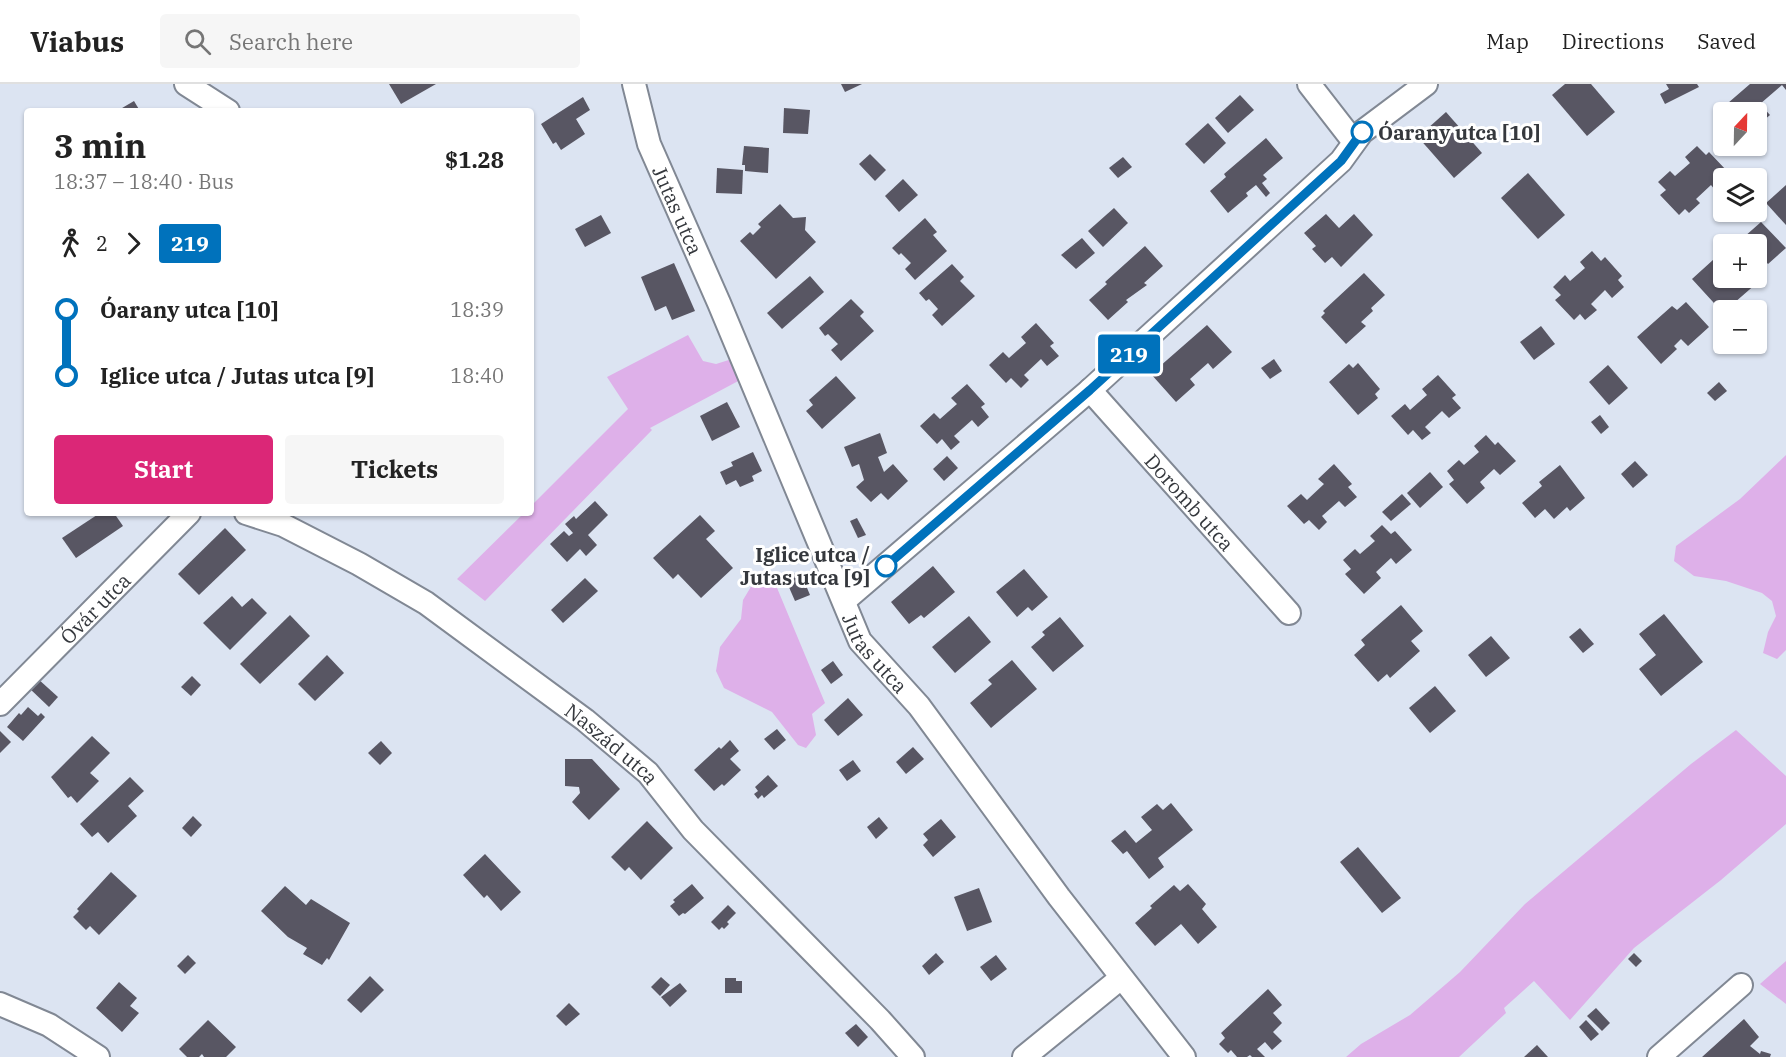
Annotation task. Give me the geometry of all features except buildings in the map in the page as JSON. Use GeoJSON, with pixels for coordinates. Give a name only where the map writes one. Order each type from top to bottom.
{"type":"FeatureCollection","features":[{"type":"Feature","properties":{"kind":"street"},"geometry":{"type":"LineString","coordinates":[[186,84],[223,108]]}},
{"type":"Feature","properties":{"kind":"street","name":"Jutas utca"},"geometry":{"type":"LineString","coordinates":[[634,84],[649,144],[719,303],[860,641],[919,706],[1059,897],[1184,1057]]}},
{"type":"Feature","properties":{"kind":"street"},"geometry":{"type":"LineString","coordinates":[[1309,84],[1354,142]]}},
{"type":"Feature","properties":{"kind":"street"},"geometry":{"type":"LineString","coordinates":[[844,601],[1090,390],[1341,161],[1362,132],[1426,84]]}},
{"type":"Feature","properties":{"kind":"street","name":"Doromb utca"},"geometry":{"type":"LineString","coordinates":[[1090,390],[1289,613]]}},
{"type":"Feature","properties":{"kind":"street","name":"Óvár utca"},"geometry":{"type":"LineString","coordinates":[[0,704],[186,516]]}},
{"type":"Feature","properties":{"kind":"street","name":"Naszád utca"},"geometry":{"type":"LineString","coordinates":[[255,516],[283,525],[359,564],[426,603],[585,720],[648,773],[693,830],[880,1020],[913,1057]]}},
{"type":"Feature","properties":{"kind":"street"},"geometry":{"type":"LineString","coordinates":[[1024,1057],[1121,978]]}},
{"type":"Feature","properties":{"kind":"street"},"geometry":{"type":"LineString","coordinates":[[1659,1057],[1741,986]]}},
{"type":"Feature","properties":{"kind":"street"},"geometry":{"type":"LineString","coordinates":[[0,1004],[49,1025],[98,1057]]}},
{"type":"Feature","properties":{"kind":"shaded area"},"geometry":{"type":"Polygon","coordinates":[[[688,335],[703,361],[716,364],[732,359],[742,379],[650,428],[652,430],[485,601],[457,579],[521,516],[534,516],[534,503],[628,409],[607,377],[688,335]]]}},
{"type":"Feature","properties":{"kind":"shaded area"},"geometry":{"type":"Polygon","coordinates":[[[1786,455],[1786,650],[1777,659],[1763,653],[1768,632],[1776,616],[1772,601],[1762,593],[1726,581],[1694,576],[1674,561],[1676,546],[1740,499],[1786,455]]]}},
{"type":"Feature","properties":{"kind":"shaded area"},"geometry":{"type":"Polygon","coordinates":[[[775,583],[825,703],[812,714],[816,735],[806,748],[798,745],[772,712],[724,688],[716,671],[720,647],[741,619],[743,600],[752,585],[775,583]]]}},
{"type":"Feature","properties":{"kind":"shaded area"},"geometry":{"type":"Polygon","coordinates":[[[1736,730],[1786,776],[1786,824],[1721,880],[1634,948],[1570,1020],[1534,981],[1504,1008],[1506,1013],[1459,1057],[1346,1057],[1361,1044],[1410,1015],[1460,972],[1525,904],[1691,764],[1736,730]]]}},
{"type":"Feature","properties":{"kind":"shaded area"},"geometry":{"type":"Polygon","coordinates":[[[1786,961],[1786,1004],[1760,984],[1786,961]]]}},
{"type":"Feature","properties":{"kind":"bus line","name":"219"},"geometry":{"type":"LineString","coordinates":[[886,566],[1107,375],[1341,161],[1362,132]]}},
{"type":"Feature","properties":{"kind":"place","name":"Óarany utca [10]"},"geometry":{"type":"Point","coordinates":[1362,132]}},
{"type":"Feature","properties":{"kind":"place","name":"Iglice utca / Jutas utca [9]"},"geometry":{"type":"Point","coordinates":[886,566]}}]}
